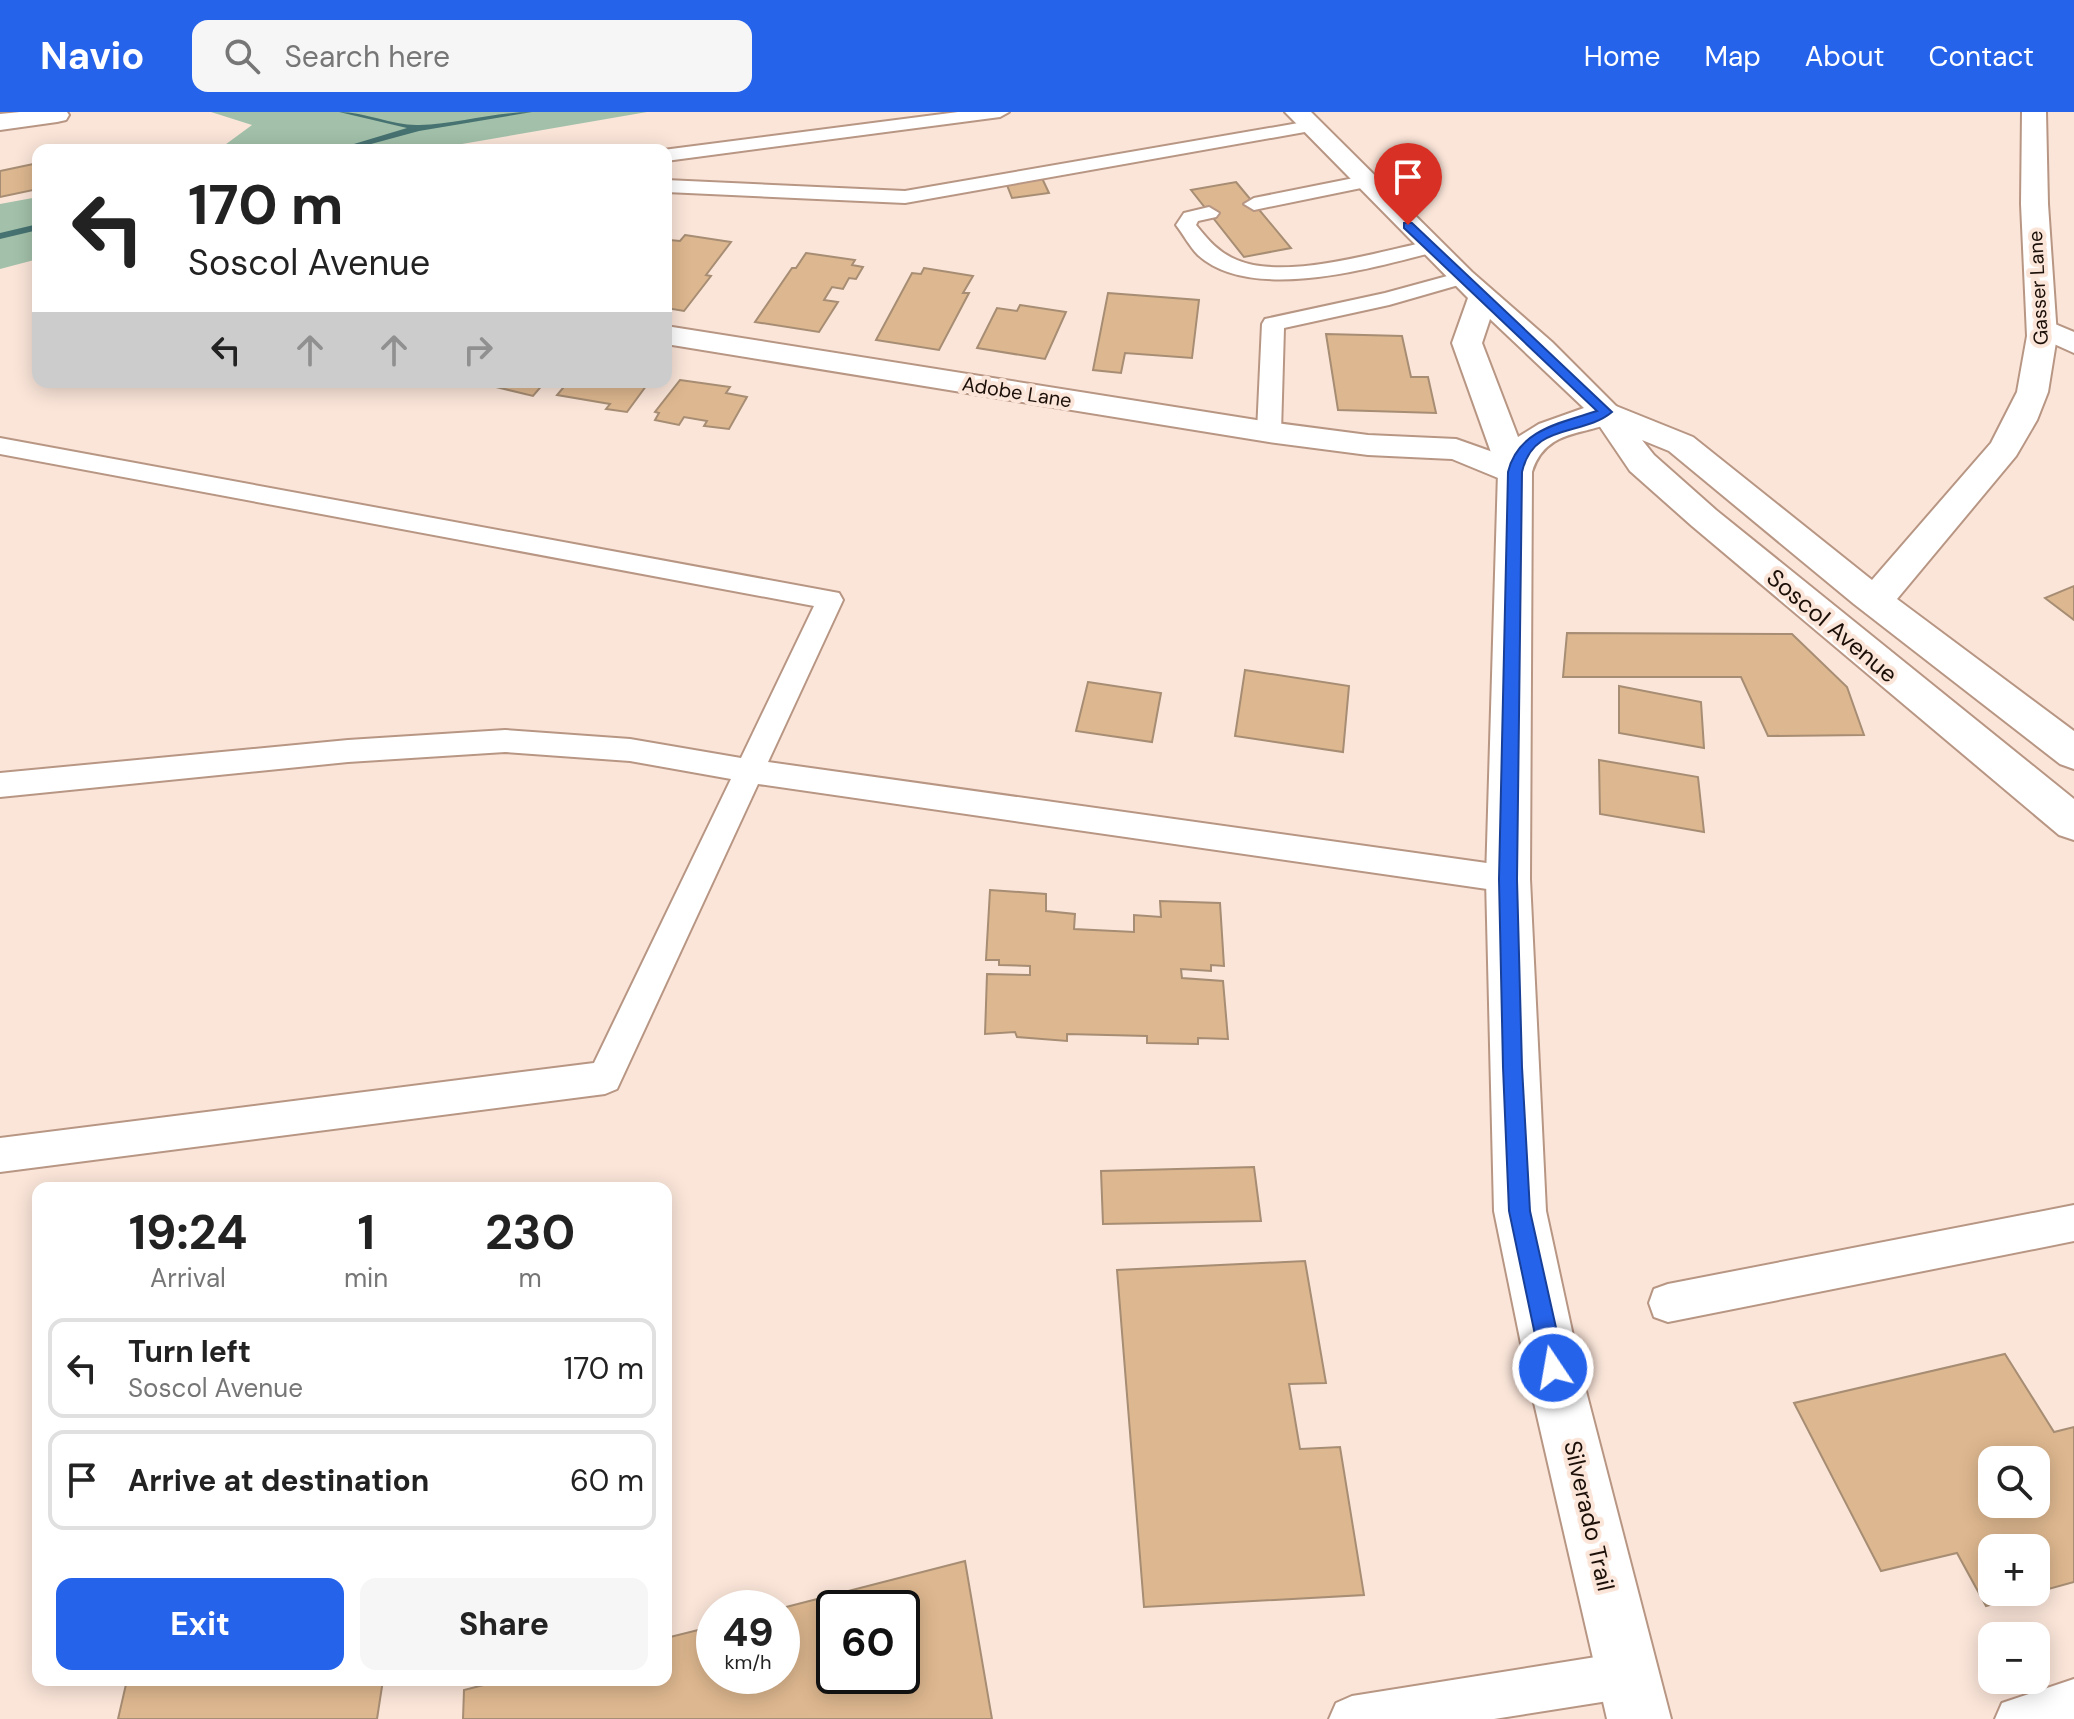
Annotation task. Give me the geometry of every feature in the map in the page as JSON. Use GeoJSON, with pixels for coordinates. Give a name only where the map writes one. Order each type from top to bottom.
{"type":"FeatureCollection","features":[{"type":"Feature","properties":{"kind":"main road","name":"Gasser Lane"},"geometry":{"type":"LineString","coordinates":[[1875,600],[1988,469],[2018,428],[2035,388],[2043,328],[2035,215],[2034,112]]}},
{"type":"Feature","properties":{"kind":"main road"},"geometry":{"type":"LineString","coordinates":[[0,122],[57,115]]}},
{"type":"Feature","properties":{"kind":"main road","name":"Soscol Avenue"},"geometry":{"type":"LineString","coordinates":[[1303,119],[1472,288],[1541,348],[1606,412],[1642,463],[1846,638],[2074,823]]}},
{"type":"Feature","properties":{"kind":"main road"},"geometry":{"type":"LineString","coordinates":[[1472,288],[1467,343],[1514,486]]}},
{"type":"Feature","properties":{"kind":"main road"},"geometry":{"type":"LineString","coordinates":[[2043,328],[2074,344]]}},
{"type":"Feature","properties":{"kind":"main road","name":"Adobe Lane"},"geometry":{"type":"LineString","coordinates":[[672,336],[1269,432],[1368,445],[1394,459],[1514,486]]}},
{"type":"Feature","properties":{"kind":"main road","name":"Soscol Avenue"},"geometry":{"type":"LineString","coordinates":[[1606,412],[1681,444],[1875,600],[2074,753]]}},
{"type":"Feature","properties":{"kind":"main road","name":"Silverado Trail"},"geometry":{"type":"LineString","coordinates":[[1606,412],[1553,430],[1531,441],[1518,456],[1514,486],[1508,879],[1520,1211],[1633,1697]]}},
{"type":"Feature","properties":{"kind":"lane"},"geometry":{"type":"LineString","coordinates":[[672,154],[1000,112]]}},
{"type":"Feature","properties":{"kind":"lane"},"geometry":{"type":"LineString","coordinates":[[672,186],[905,197],[1303,119]]}},
{"type":"Feature","properties":{"kind":"lane"},"geometry":{"type":"LineString","coordinates":[[1254,204],[1364,182]]}},
{"type":"Feature","properties":{"kind":"lane"},"geometry":{"type":"LineString","coordinates":[[1209,213],[1191,217],[1186,225],[1195,243],[1219,262],[1268,273],[1317,272],[1431,247]]}},
{"type":"Feature","properties":{"kind":"lane"},"geometry":{"type":"LineString","coordinates":[[1269,432],[1273,324],[1389,299],[1472,288]]}},
{"type":"Feature","properties":{"kind":"lane"},"geometry":{"type":"LineString","coordinates":[[0,446],[830,600],[605,1078],[0,1155]]}},
{"type":"Feature","properties":{"kind":"lane"},"geometry":{"type":"LineString","coordinates":[[0,785],[348,751],[505,741],[630,750],[751,771],[1508,879]]}},
{"type":"Feature","properties":{"kind":"lane"},"geometry":{"type":"LineString","coordinates":[[1668,1303],[2074,1223]]}},
{"type":"Feature","properties":{"kind":"lane"},"geometry":{"type":"LineString","coordinates":[[1352,1719],[1633,1697]]}},
{"type":"Feature","properties":{"kind":"lane"},"geometry":{"type":"LineString","coordinates":[[2018,1719],[2074,1702]]}},
{"type":"Feature","properties":{"kind":"green space"},"geometry":{"type":"Polygon","coordinates":[[[211,112],[647,112],[462,144],[226,144],[252,125],[211,112]]]}},
{"type":"Feature","properties":{"kind":"green space"},"geometry":{"type":"Polygon","coordinates":[[[32,198],[32,261],[0,269],[0,204],[32,198]]]}},
{"type":"Feature","properties":{"kind":"building"},"geometry":{"type":"Polygon","coordinates":[[[32,164],[32,190],[0,197],[0,171],[32,164]]]}},
{"type":"Feature","properties":{"kind":"building"},"geometry":{"type":"Polygon","coordinates":[[[1041,176],[1049,193],[1012,198],[1005,180],[1041,176]]]}},
{"type":"Feature","properties":{"kind":"building"},"geometry":{"type":"Polygon","coordinates":[[[1236,182],[1291,248],[1244,257],[1191,190],[1236,182]]]}},
{"type":"Feature","properties":{"kind":"building"},"geometry":{"type":"Polygon","coordinates":[[[685,235],[731,242],[706,275],[711,276],[684,311],[672,309],[672,240],[680,241],[685,235]]]}},
{"type":"Feature","properties":{"kind":"building"},"geometry":{"type":"Polygon","coordinates":[[[806,253],[855,260],[852,265],[863,267],[856,279],[849,278],[843,289],[832,287],[824,300],[838,302],[819,332],[755,322],[792,268],[796,268],[806,253]]]}},
{"type":"Feature","properties":{"kind":"building"},"geometry":{"type":"Polygon","coordinates":[[[924,268],[973,276],[963,293],[969,293],[939,350],[876,340],[912,273],[921,274],[924,268]]]}},
{"type":"Feature","properties":{"kind":"building"},"geometry":{"type":"Polygon","coordinates":[[[1108,293],[1199,300],[1192,358],[1125,353],[1121,373],[1093,370],[1108,293]]]}},
{"type":"Feature","properties":{"kind":"building"},"geometry":{"type":"Polygon","coordinates":[[[1020,305],[1066,312],[1045,359],[977,348],[997,308],[1017,311],[1020,305]]]}},
{"type":"Feature","properties":{"kind":"building"},"geometry":{"type":"Polygon","coordinates":[[[1326,334],[1402,336],[1411,377],[1428,377],[1436,413],[1338,410],[1326,334]]]}},
{"type":"Feature","properties":{"kind":"building"},"geometry":{"type":"Polygon","coordinates":[[[680,380],[730,387],[726,393],[747,397],[729,429],[704,426],[707,421],[684,417],[679,425],[655,420],[659,413],[655,412],[680,380]]]}},
{"type":"Feature","properties":{"kind":"building"},"geometry":{"type":"Polygon","coordinates":[[[500,388],[540,388],[533,396],[500,388]]]}},
{"type":"Feature","properties":{"kind":"building"},"geometry":{"type":"Polygon","coordinates":[[[563,388],[645,388],[627,412],[606,409],[610,404],[557,395],[563,388]]]}},
{"type":"Feature","properties":{"kind":"building"},"geometry":{"type":"Polygon","coordinates":[[[2074,586],[2074,620],[2045,598],[2074,586]]]}},
{"type":"Feature","properties":{"kind":"building"},"geometry":{"type":"Polygon","coordinates":[[[1567,633],[1792,634],[1847,687],[1864,735],[1768,736],[1741,677],[1563,677],[1567,633]]]}},
{"type":"Feature","properties":{"kind":"building"},"geometry":{"type":"Polygon","coordinates":[[[1245,670],[1349,686],[1343,752],[1235,736],[1245,670]]]}},
{"type":"Feature","properties":{"kind":"building"},"geometry":{"type":"Polygon","coordinates":[[[1088,682],[1161,693],[1152,742],[1076,731],[1088,682]]]}},
{"type":"Feature","properties":{"kind":"building"},"geometry":{"type":"Polygon","coordinates":[[[1619,686],[1701,702],[1704,748],[1619,733],[1619,686]]]}},
{"type":"Feature","properties":{"kind":"building"},"geometry":{"type":"Polygon","coordinates":[[[1599,760],[1698,777],[1704,832],[1600,814],[1599,760]]]}},
{"type":"Feature","properties":{"kind":"building"},"geometry":{"type":"Polygon","coordinates":[[[990,890],[1046,894],[1046,911],[1075,914],[1074,929],[1134,932],[1134,915],[1161,917],[1160,901],[1220,903],[1224,966],[1211,965],[1211,971],[1181,969],[1182,978],[1223,981],[1228,1039],[1198,1038],[1198,1044],[1147,1043],[1147,1036],[1067,1034],[1067,1041],[1017,1037],[1015,1032],[985,1034],[987,974],[1030,975],[1030,966],[999,965],[999,960],[986,960],[990,890]]]}},
{"type":"Feature","properties":{"kind":"building"},"geometry":{"type":"Polygon","coordinates":[[[1254,1167],[1261,1221],[1103,1224],[1101,1171],[1254,1167]]]}},
{"type":"Feature","properties":{"kind":"building"},"geometry":{"type":"Polygon","coordinates":[[[1305,1261],[1326,1383],[1289,1384],[1300,1449],[1340,1447],[1364,1595],[1144,1607],[1117,1270],[1305,1261]]]}},
{"type":"Feature","properties":{"kind":"building"},"geometry":{"type":"Polygon","coordinates":[[[2005,1354],[2054,1432],[2074,1427],[2074,1582],[2050,1589],[2050,1534],[1978,1534],[1978,1591],[1957,1553],[1881,1571],[1794,1403],[2005,1354]]]}},
{"type":"Feature","properties":{"kind":"building"},"geometry":{"type":"Polygon","coordinates":[[[965,1561],[992,1719],[463,1719],[464,1690],[480,1686],[672,1686],[672,1636],[696,1630],[696,1694],[800,1694],[800,1603],[816,1599],[816,1694],[920,1694],[920,1590],[852,1590],[965,1561]]]}},
{"type":"Feature","properties":{"kind":"building"},"geometry":{"type":"Polygon","coordinates":[[[126,1686],[382,1686],[377,1719],[118,1719],[126,1686]]]}},
{"type":"Feature","properties":{"kind":"waterway"},"geometry":{"type":"LineString","coordinates":[[344,112],[413,127]]}},
{"type":"Feature","properties":{"kind":"waterway"},"geometry":{"type":"LineString","coordinates":[[361,144],[418,128],[527,112]]}},
{"type":"Feature","properties":{"kind":"waterway"},"geometry":{"type":"LineString","coordinates":[[0,236],[32,228]]}},
{"type":"Feature","properties":{"kind":"route"},"geometry":{"type":"LineString","coordinates":[[1408,225],[1606,412],[1538,436],[1521,451],[1515,472],[1508,879],[1512,1067],[1520,1211],[1553,1368]]}}]}
